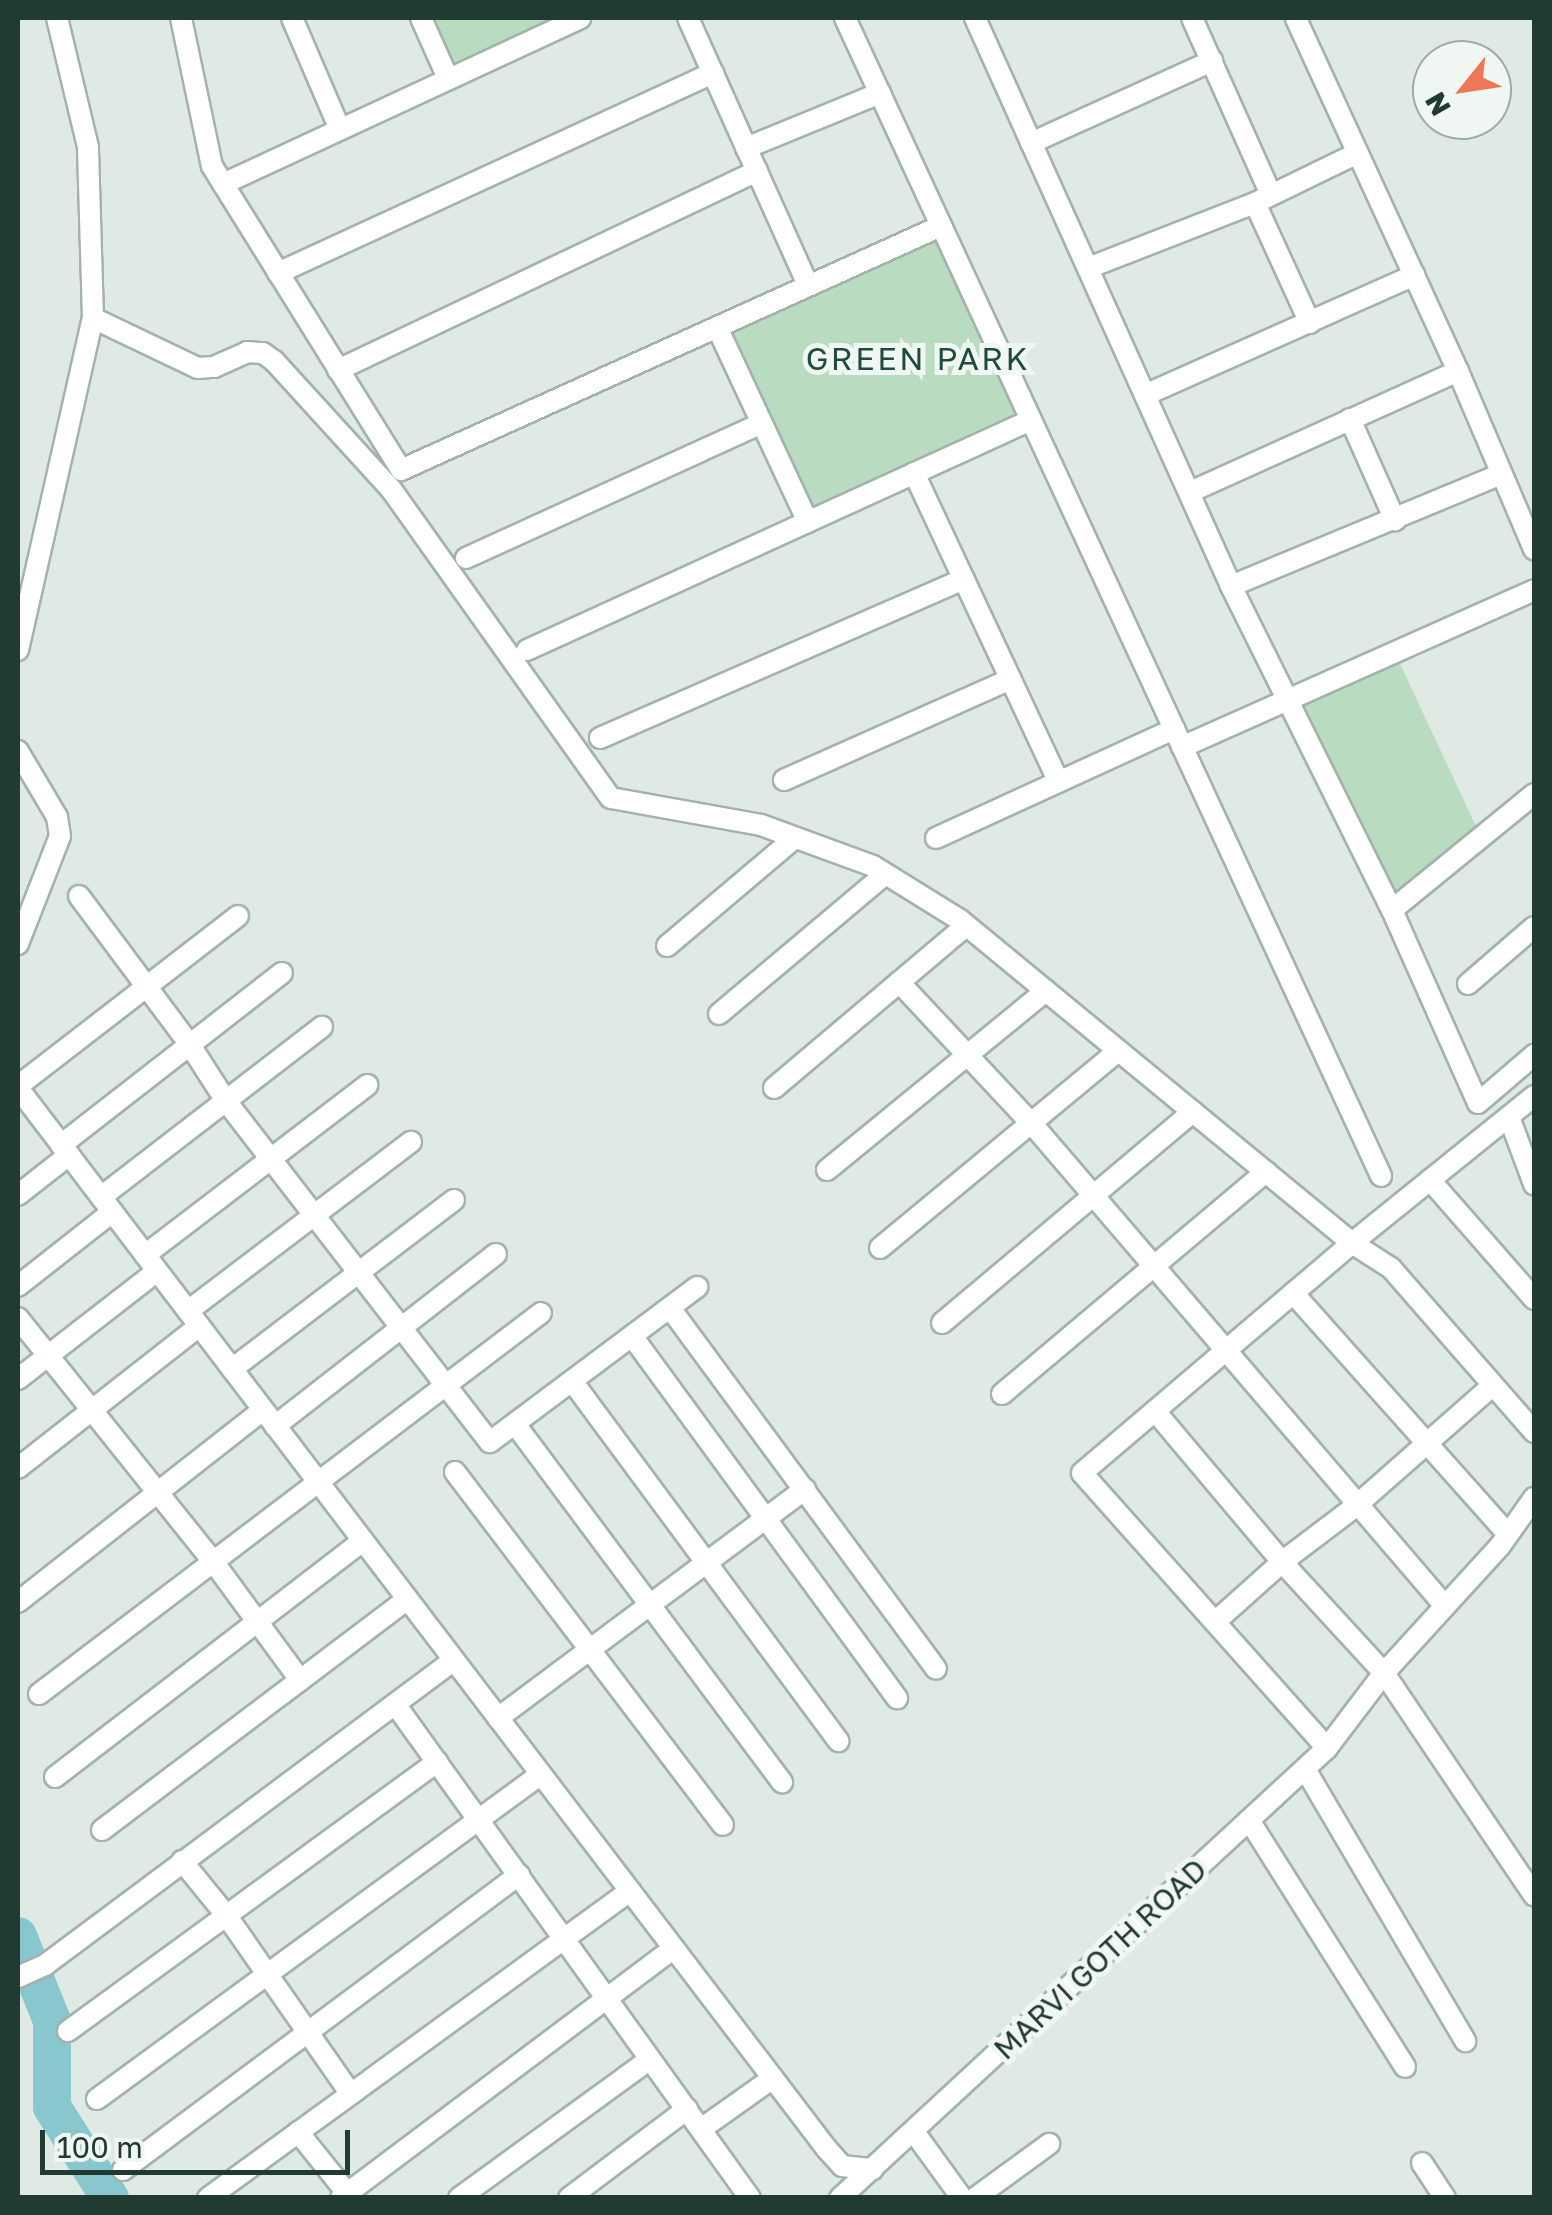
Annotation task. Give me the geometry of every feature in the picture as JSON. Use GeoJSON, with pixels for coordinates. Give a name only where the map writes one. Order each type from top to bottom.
{"type":"FeatureCollection","features":[{"type":"Feature","properties":{"kind":"street"},"geometry":{"type":"LineString","coordinates":[[18,650],[93,318],[88,147],[56,18]]}},
{"type":"Feature","properties":{"kind":"street"},"geometry":{"type":"LineString","coordinates":[[180,18],[212,166],[401,470],[807,283],[941,226]]}},
{"type":"Feature","properties":{"kind":"street"},"geometry":{"type":"LineString","coordinates":[[292,18],[339,126]]}},
{"type":"Feature","properties":{"kind":"street"},"geometry":{"type":"LineString","coordinates":[[421,18],[447,76]]}},
{"type":"Feature","properties":{"kind":"street"},"geometry":{"type":"LineString","coordinates":[[222,184],[339,126],[580,18]]}},
{"type":"Feature","properties":{"kind":"street"},"geometry":{"type":"LineString","coordinates":[[688,18],[807,283]]}},
{"type":"Feature","properties":{"kind":"street"},"geometry":{"type":"LineString","coordinates":[[845,18],[1381,1176]]}},
{"type":"Feature","properties":{"kind":"street"},"geometry":{"type":"LineString","coordinates":[[975,18],[1076,250],[1088,268],[1231,586],[1392,910],[1478,1103],[1534,1056]]}},
{"type":"Feature","properties":{"kind":"street"},"geometry":{"type":"LineString","coordinates":[[1192,18],[1212,60],[1310,323]]}},
{"type":"Feature","properties":{"kind":"street"},"geometry":{"type":"LineString","coordinates":[[1296,18],[1458,371],[1534,550]]}},
{"type":"Feature","properties":{"kind":"street"},"geometry":{"type":"LineString","coordinates":[[1031,142],[1212,60]]}},
{"type":"Feature","properties":{"kind":"street"},"geometry":{"type":"LineString","coordinates":[[278,273],[713,72]]}},
{"type":"Feature","properties":{"kind":"street"},"geometry":{"type":"LineString","coordinates":[[746,148],[880,94]]}},
{"type":"Feature","properties":{"kind":"street"},"geometry":{"type":"LineString","coordinates":[[1088,268],[1262,198],[1358,153]]}},
{"type":"Feature","properties":{"kind":"street"},"geometry":{"type":"LineString","coordinates":[[338,370],[757,171]]}},
{"type":"Feature","properties":{"kind":"street"},"geometry":{"type":"LineString","coordinates":[[1145,395],[1414,276]]}},
{"type":"Feature","properties":{"kind":"street"},"geometry":{"type":"LineString","coordinates":[[93,318],[198,368],[214,368],[248,352],[263,353],[274,360],[385,481],[610,798],[761,825],[885,874],[966,926],[1352,1243],[1392,1268],[1534,1432]]}},
{"type":"Feature","properties":{"kind":"street"},"geometry":{"type":"LineString","coordinates":[[717,327],[808,522]]}},
{"type":"Feature","properties":{"kind":"street"},"geometry":{"type":"LineString","coordinates":[[1190,492],[1458,371]]}},
{"type":"Feature","properties":{"kind":"street"},"geometry":{"type":"LineString","coordinates":[[527,650],[1031,420]]}},
{"type":"Feature","properties":{"kind":"street"},"geometry":{"type":"LineString","coordinates":[[1350,420],[1395,520]]}},
{"type":"Feature","properties":{"kind":"street"},"geometry":{"type":"LineString","coordinates":[[466,558],[762,423]]}},
{"type":"Feature","properties":{"kind":"street"},"geometry":{"type":"LineString","coordinates":[[914,473],[1059,782]]}},
{"type":"Feature","properties":{"kind":"street"},"geometry":{"type":"LineString","coordinates":[[1231,586],[1501,474]]}},
{"type":"Feature","properties":{"kind":"street"},"geometry":{"type":"LineString","coordinates":[[600,738],[964,579]]}},
{"type":"Feature","properties":{"kind":"street"},"geometry":{"type":"LineString","coordinates":[[936,838],[1059,782],[1286,701],[1534,590]]}},
{"type":"Feature","properties":{"kind":"street"},"geometry":{"type":"LineString","coordinates":[[784,780],[1011,679]]}},
{"type":"Feature","properties":{"kind":"street"},"geometry":{"type":"LineString","coordinates":[[18,751],[58,818],[60,836],[18,944]]}},
{"type":"Feature","properties":{"kind":"street"},"geometry":{"type":"LineString","coordinates":[[1392,910],[1534,794]]}},
{"type":"Feature","properties":{"kind":"street"},"geometry":{"type":"LineString","coordinates":[[667,946],[795,838]]}},
{"type":"Feature","properties":{"kind":"street"},"geometry":{"type":"LineString","coordinates":[[719,1014],[885,874]]}},
{"type":"Feature","properties":{"kind":"street"},"geometry":{"type":"LineString","coordinates":[[79,896],[190,1045],[226,1101],[359,1274],[405,1327],[490,1442],[697,1287]]}},
{"type":"Feature","properties":{"kind":"street"},"geometry":{"type":"LineString","coordinates":[[238,916],[146,986],[19,1092],[842,2166],[873,2169]]}},
{"type":"Feature","properties":{"kind":"street"},"geometry":{"type":"LineString","coordinates":[[774,1088],[966,926]]}},
{"type":"Feature","properties":{"kind":"street"},"geometry":{"type":"LineString","coordinates":[[1468,984],[1534,927]]}},
{"type":"Feature","properties":{"kind":"street"},"geometry":{"type":"LineString","coordinates":[[18,1195],[65,1150],[282,973]]}},
{"type":"Feature","properties":{"kind":"street"},"geometry":{"type":"LineString","coordinates":[[899,982],[1032,1125],[1444,1606]]}},
{"type":"Feature","properties":{"kind":"street"},"geometry":{"type":"LineString","coordinates":[[827,1170],[1046,991]]}},
{"type":"Feature","properties":{"kind":"street"},"geometry":{"type":"LineString","coordinates":[[18,1286],[226,1101],[322,1027]]}},
{"type":"Feature","properties":{"kind":"street"},"geometry":{"type":"LineString","coordinates":[[880,1248],[1118,1050]]}},
{"type":"Feature","properties":{"kind":"street"},"geometry":{"type":"LineString","coordinates":[[18,1379],[271,1159],[366,1085]]}},
{"type":"Feature","properties":{"kind":"street"},"geometry":{"type":"LineString","coordinates":[[1327,1748],[1082,1472],[1352,1243],[1534,1096]]}},
{"type":"Feature","properties":{"kind":"street"},"geometry":{"type":"LineString","coordinates":[[942,1323],[1193,1112]]}},
{"type":"Feature","properties":{"kind":"street"},"geometry":{"type":"LineString","coordinates":[[1508,1117],[1534,1184]]}},
{"type":"Feature","properties":{"kind":"street"},"geometry":{"type":"LineString","coordinates":[[18,1468],[91,1410],[314,1216],[411,1142]]}},
{"type":"Feature","properties":{"kind":"street"},"geometry":{"type":"LineString","coordinates":[[1002,1394],[1266,1172]]}},
{"type":"Feature","properties":{"kind":"street"},"geometry":{"type":"LineString","coordinates":[[1430,1180],[1534,1299]]}},
{"type":"Feature","properties":{"kind":"street"},"geometry":{"type":"LineString","coordinates":[[232,1369],[454,1200]]}},
{"type":"Feature","properties":{"kind":"street"},"geometry":{"type":"LineString","coordinates":[[18,1602],[158,1494],[405,1327],[496,1254]]}},
{"type":"Feature","properties":{"kind":"street"},"geometry":{"type":"LineString","coordinates":[[1293,1293],[1508,1534]]}},
{"type":"Feature","properties":{"kind":"street"},"geometry":{"type":"LineString","coordinates":[[670,1308],[936,1669]]}},
{"type":"Feature","properties":{"kind":"street"},"geometry":{"type":"LineString","coordinates":[[39,1694],[541,1313]]}},
{"type":"Feature","properties":{"kind":"street"},"geometry":{"type":"LineString","coordinates":[[18,1318],[212,1560],[300,1680]]}},
{"type":"Feature","properties":{"kind":"street"},"geometry":{"type":"LineString","coordinates":[[632,1336],[897,1698]]}},
{"type":"Feature","properties":{"kind":"street"},"geometry":{"type":"LineString","coordinates":[[572,1381],[838,1740]]}},
{"type":"Feature","properties":{"kind":"street"},"geometry":{"type":"LineString","coordinates":[[1215,1622],[1282,1562],[1357,1506],[1493,1384]]}},
{"type":"Feature","properties":{"kind":"street"},"geometry":{"type":"LineString","coordinates":[[1155,1411],[1282,1562],[1384,1672],[1534,1896]]}},
{"type":"Feature","properties":{"kind":"street"},"geometry":{"type":"LineString","coordinates":[[515,1424],[782,1782]]}},
{"type":"Feature","properties":{"kind":"street"},"geometry":{"type":"LineString","coordinates":[[455,1472],[722,1825]]}},
{"type":"Feature","properties":{"kind":"street"},"geometry":{"type":"LineString","coordinates":[[498,1718],[805,1489]]}},
{"type":"Feature","properties":{"kind":"street","name":"MARVI GOTH ROAD"},"geometry":{"type":"LineString","coordinates":[[840,2198],[1327,1748],[1384,1672],[1508,1534],[1534,1498]]}},
{"type":"Feature","properties":{"kind":"street"},"geometry":{"type":"LineString","coordinates":[[55,1777],[363,1541]]}},
{"type":"Feature","properties":{"kind":"street"},"geometry":{"type":"LineString","coordinates":[[102,1830],[407,1599]]}},
{"type":"Feature","properties":{"kind":"street"},"geometry":{"type":"LineString","coordinates":[[18,1977],[45,1965],[454,1660]]}},
{"type":"Feature","properties":{"kind":"street"},"geometry":{"type":"LineString","coordinates":[[395,1704],[749,2197]]}},
{"type":"Feature","properties":{"kind":"street"},"geometry":{"type":"LineString","coordinates":[[68,2031],[437,1762]]}},
{"type":"Feature","properties":{"kind":"street"},"geometry":{"type":"LineString","coordinates":[[1305,1769],[1465,2041]]}},
{"type":"Feature","properties":{"kind":"street"},"geometry":{"type":"LineString","coordinates":[[97,2099],[541,1774]]}},
{"type":"Feature","properties":{"kind":"street"},"geometry":{"type":"LineString","coordinates":[[1249,1820],[1405,2067]]}},
{"type":"Feature","properties":{"kind":"street"},"geometry":{"type":"LineString","coordinates":[[182,1861],[226,1915],[351,2094]]}},
{"type":"Feature","properties":{"kind":"street"},"geometry":{"type":"LineString","coordinates":[[124,2170],[518,1875]]}},
{"type":"Feature","properties":{"kind":"street"},"geometry":{"type":"LineString","coordinates":[[208,2198],[630,1891]]}},
{"type":"Feature","properties":{"kind":"street"},"geometry":{"type":"LineString","coordinates":[[298,2132],[346,2196],[674,1948]]}},
{"type":"Feature","properties":{"kind":"street"},"geometry":{"type":"LineString","coordinates":[[458,2198],[650,2059]]}},
{"type":"Feature","properties":{"kind":"street"},"geometry":{"type":"LineString","coordinates":[[701,2130],[773,2078]]}},
{"type":"Feature","properties":{"kind":"street"},"geometry":{"type":"LineString","coordinates":[[569,2198],[687,2110]]}},
{"type":"Feature","properties":{"kind":"street"},"geometry":{"type":"LineString","coordinates":[[914,2132],[962,2198]]}},
{"type":"Feature","properties":{"kind":"street"},"geometry":{"type":"LineString","coordinates":[[976,2198],[1049,2144]]}},
{"type":"Feature","properties":{"kind":"street"},"geometry":{"type":"LineString","coordinates":[[1422,2163],[1444,2198]]}},
{"type":"Feature","properties":{"kind":"green space"},"geometry":{"type":"Polygon","coordinates":[[[421,18],[580,18],[447,76],[421,18]]]}},
{"type":"Feature","properties":{"kind":"green space"},"geometry":{"type":"Polygon","coordinates":[[[941,226],[1031,420],[808,522],[717,327],[941,226]]]}},
{"type":"Feature","properties":{"kind":"green space"},"geometry":{"type":"Polygon","coordinates":[[[1395,653],[1481,837],[1392,910],[1286,701],[1395,653]]]}},
{"type":"Feature","properties":{"kind":"waterway"},"geometry":{"type":"LineString","coordinates":[[18,1936],[52,2021],[52,2107],[110,2198]]}},
{"type":"Feature","properties":{"kind":"district","name":"GREEN PARK"},"geometry":{"type":"Point","coordinates":[918,358]}}]}
